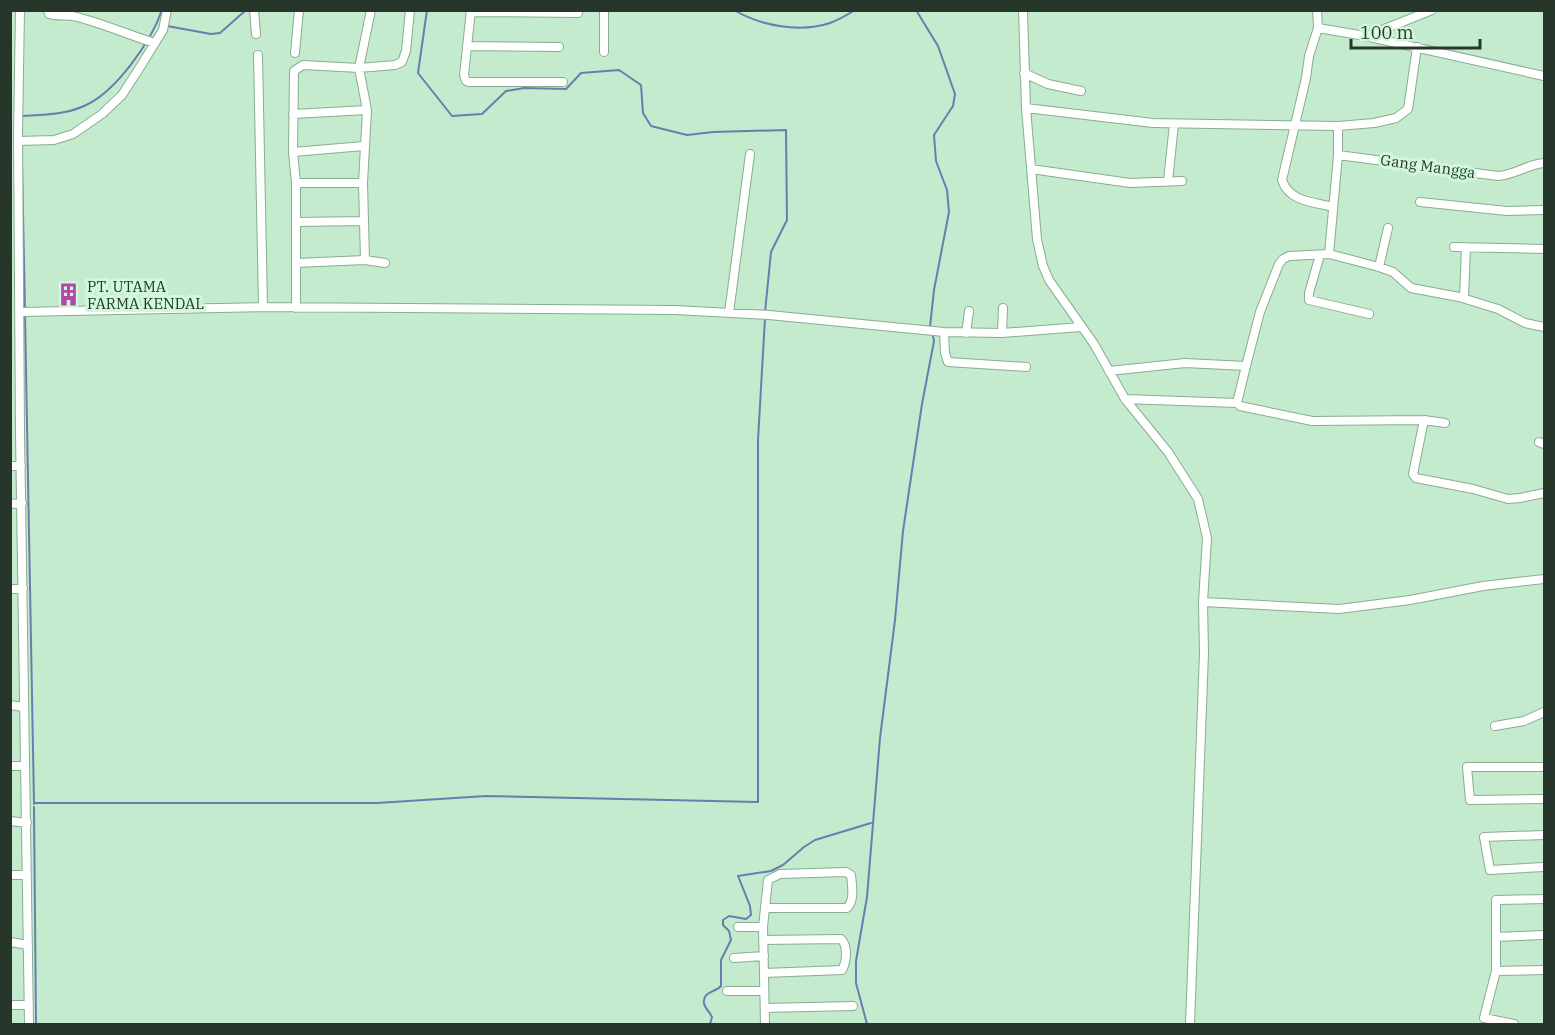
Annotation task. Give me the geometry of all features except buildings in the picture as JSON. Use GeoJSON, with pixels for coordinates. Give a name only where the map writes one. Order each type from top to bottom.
{"type":"FeatureCollection","features":[{"type":"Feature","properties":{"kind":"street"},"geometry":{"type":"LineString","coordinates":[[20,10],[14,100],[18,141],[15,151],[15,235],[20,309],[23,707],[26,766],[29,1024]]}},
{"type":"Feature","properties":{"kind":"street"},"geometry":{"type":"LineString","coordinates":[[48,10],[53,16],[71,15],[99,22],[153,43]]}},
{"type":"Feature","properties":{"kind":"street"},"geometry":{"type":"LineString","coordinates":[[18,141],[54,140],[74,134],[102,114],[122,95],[163,30],[167,10]]}},
{"type":"Feature","properties":{"kind":"street"},"geometry":{"type":"LineString","coordinates":[[254,10],[256,34]]}},
{"type":"Feature","properties":{"kind":"street"},"geometry":{"type":"LineString","coordinates":[[295,53],[299,10]]}},
{"type":"Feature","properties":{"kind":"street"},"geometry":{"type":"LineString","coordinates":[[365,260],[363,183],[367,110],[359,68],[371,10]]}},
{"type":"Feature","properties":{"kind":"street"},"geometry":{"type":"LineString","coordinates":[[296,308],[293,74],[296,68],[303,65],[359,68],[395,65],[402,62],[406,51],[410,10]]}},
{"type":"Feature","properties":{"kind":"street"},"geometry":{"type":"LineString","coordinates":[[604,10],[604,52]]}},
{"type":"Feature","properties":{"kind":"street"},"geometry":{"type":"LineString","coordinates":[[1023,10],[1026,108],[1037,239],[1043,266],[1049,280],[1125,399],[1168,452],[1198,500],[1207,538],[1190,1024]]}},
{"type":"Feature","properties":{"kind":"street"},"geometry":{"type":"LineString","coordinates":[[1317,10],[1318,28],[1309,56],[1282,180],[1288,193],[1296,198],[1333,207]]}},
{"type":"Feature","properties":{"kind":"street"},"geometry":{"type":"LineString","coordinates":[[1365,36],[1432,10]]}},
{"type":"Feature","properties":{"kind":"street"},"geometry":{"type":"LineString","coordinates":[[563,82],[469,82],[464,75],[471,11],[578,12]]}},
{"type":"Feature","properties":{"kind":"street"},"geometry":{"type":"LineString","coordinates":[[1318,28],[1365,36],[1545,76]]}},
{"type":"Feature","properties":{"kind":"street"},"geometry":{"type":"LineString","coordinates":[[467,46],[559,47]]}},
{"type":"Feature","properties":{"kind":"street"},"geometry":{"type":"LineString","coordinates":[[1026,108],[1174,124],[1338,126],[1374,123],[1396,118],[1404,113],[1410,101],[1417,47]]}},
{"type":"Feature","properties":{"kind":"street"},"geometry":{"type":"LineString","coordinates":[[258,55],[263,307]]}},
{"type":"Feature","properties":{"kind":"street"},"geometry":{"type":"LineString","coordinates":[[1024,73],[1048,84],[1081,91]]}},
{"type":"Feature","properties":{"kind":"street"},"geometry":{"type":"LineString","coordinates":[[293,114],[367,110]]}},
{"type":"Feature","properties":{"kind":"street"},"geometry":{"type":"LineString","coordinates":[[1168,181],[1174,124]]}},
{"type":"Feature","properties":{"kind":"street"},"geometry":{"type":"LineString","coordinates":[[1329,254],[1338,155],[1338,126]]}},
{"type":"Feature","properties":{"kind":"street"},"geometry":{"type":"LineString","coordinates":[[293,152],[364,146]]}},
{"type":"Feature","properties":{"kind":"street"},"geometry":{"type":"LineString","coordinates":[[729,313],[750,154]]}},
{"type":"Feature","properties":{"kind":"street","name":"Gang Mangga"},"geometry":{"type":"LineString","coordinates":[[1338,155],[1498,176],[1517,172],[1533,164],[1545,164]]}},
{"type":"Feature","properties":{"kind":"street"},"geometry":{"type":"LineString","coordinates":[[1031,169],[1130,183],[1182,181]]}},
{"type":"Feature","properties":{"kind":"street"},"geometry":{"type":"LineString","coordinates":[[296,183],[363,183]]}},
{"type":"Feature","properties":{"kind":"street"},"geometry":{"type":"LineString","coordinates":[[1420,202],[1507,211],[1545,210]]}},
{"type":"Feature","properties":{"kind":"street"},"geometry":{"type":"LineString","coordinates":[[296,222],[364,221]]}},
{"type":"Feature","properties":{"kind":"street"},"geometry":{"type":"LineString","coordinates":[[1379,267],[1388,228]]}},
{"type":"Feature","properties":{"kind":"street"},"geometry":{"type":"LineString","coordinates":[[1454,247],[1545,249]]}},
{"type":"Feature","properties":{"kind":"street"},"geometry":{"type":"LineString","coordinates":[[1464,298],[1466,248]]}},
{"type":"Feature","properties":{"kind":"street"},"geometry":{"type":"LineString","coordinates":[[1236,403],[1260,312],[1279,264],[1289,256],[1329,254],[1379,267],[1392,272],[1411,288],[1464,298],[1498,309],[1525,323],[1545,327]]}},
{"type":"Feature","properties":{"kind":"street"},"geometry":{"type":"LineString","coordinates":[[1320,255],[1309,300],[1369,314]]}},
{"type":"Feature","properties":{"kind":"street"},"geometry":{"type":"LineString","coordinates":[[296,263],[365,260],[385,263]]}},
{"type":"Feature","properties":{"kind":"street"},"geometry":{"type":"LineString","coordinates":[[10,307],[20,309],[263,307],[675,310],[940,332],[1002,333],[1081,327]]}},
{"type":"Feature","properties":{"kind":"street"},"geometry":{"type":"LineString","coordinates":[[1002,333],[1003,308]]}},
{"type":"Feature","properties":{"kind":"street"},"geometry":{"type":"LineString","coordinates":[[966,333],[969,311]]}},
{"type":"Feature","properties":{"kind":"street"},"geometry":{"type":"LineString","coordinates":[[940,332],[948,362],[1026,367]]}},
{"type":"Feature","properties":{"kind":"street"},"geometry":{"type":"LineString","coordinates":[[1109,371],[1185,363],[1246,366]]}},
{"type":"Feature","properties":{"kind":"street"},"geometry":{"type":"LineString","coordinates":[[1125,399],[1236,403],[1240,406],[1312,421],[1424,420],[1445,423]]}},
{"type":"Feature","properties":{"kind":"street"},"geometry":{"type":"LineString","coordinates":[[1424,420],[1413,474],[1416,478],[1473,489],[1508,499],[1545,493]]}},
{"type":"Feature","properties":{"kind":"street"},"geometry":{"type":"LineString","coordinates":[[10,433],[20,433]]}},
{"type":"Feature","properties":{"kind":"street"},"geometry":{"type":"LineString","coordinates":[[10,466],[21,466]]}},
{"type":"Feature","properties":{"kind":"street"},"geometry":{"type":"LineString","coordinates":[[10,504],[22,503]]}},
{"type":"Feature","properties":{"kind":"street"},"geometry":{"type":"LineString","coordinates":[[1203,602],[1339,609],[1410,600],[1483,586],[1545,579]]}},
{"type":"Feature","properties":{"kind":"street"},"geometry":{"type":"LineString","coordinates":[[10,589],[23,589]]}},
{"type":"Feature","properties":{"kind":"street"},"geometry":{"type":"LineString","coordinates":[[10,705],[23,707]]}},
{"type":"Feature","properties":{"kind":"street"},"geometry":{"type":"LineString","coordinates":[[1495,726],[1524,721],[1545,712]]}},
{"type":"Feature","properties":{"kind":"street"},"geometry":{"type":"LineString","coordinates":[[10,766],[26,766]]}},
{"type":"Feature","properties":{"kind":"street"},"geometry":{"type":"LineString","coordinates":[[1545,767],[1467,767],[1470,800],[1545,800]]}},
{"type":"Feature","properties":{"kind":"street"},"geometry":{"type":"LineString","coordinates":[[10,821],[27,823]]}},
{"type":"Feature","properties":{"kind":"street"},"geometry":{"type":"LineString","coordinates":[[1545,835],[1484,837],[1490,870],[1545,867]]}},
{"type":"Feature","properties":{"kind":"street"},"geometry":{"type":"LineString","coordinates":[[765,908],[847,908],[851,903],[850,875],[846,872],[785,874],[768,880],[765,908],[763,927],[765,1024]]}},
{"type":"Feature","properties":{"kind":"street"},"geometry":{"type":"LineString","coordinates":[[10,875],[27,874]]}},
{"type":"Feature","properties":{"kind":"street"},"geometry":{"type":"LineString","coordinates":[[1514,1024],[1484,1017],[1496,970],[1496,900],[1545,899]]}},
{"type":"Feature","properties":{"kind":"street"},"geometry":{"type":"LineString","coordinates":[[738,927],[763,927]]}},
{"type":"Feature","properties":{"kind":"street"},"geometry":{"type":"LineString","coordinates":[[1496,937],[1545,935]]}},
{"type":"Feature","properties":{"kind":"street"},"geometry":{"type":"LineString","coordinates":[[763,940],[841,939],[846,946],[846,960],[842,970],[764,973]]}},
{"type":"Feature","properties":{"kind":"street"},"geometry":{"type":"LineString","coordinates":[[10,942],[28,945]]}},
{"type":"Feature","properties":{"kind":"street"},"geometry":{"type":"LineString","coordinates":[[734,958],[764,956]]}},
{"type":"Feature","properties":{"kind":"street"},"geometry":{"type":"LineString","coordinates":[[1496,970],[1545,970]]}},
{"type":"Feature","properties":{"kind":"street"},"geometry":{"type":"LineString","coordinates":[[727,991],[764,991]]}},
{"type":"Feature","properties":{"kind":"street"},"geometry":{"type":"LineString","coordinates":[[10,1005],[29,1005]]}},
{"type":"Feature","properties":{"kind":"street"},"geometry":{"type":"LineString","coordinates":[[765,1008],[853,1006]]}},
{"type":"Feature","properties":{"kind":"waterway"},"geometry":{"type":"LineString","coordinates":[[20,116],[69,111],[96,99],[108,90],[141,51],[162,10]]}},
{"type":"Feature","properties":{"kind":"waterway"},"geometry":{"type":"LineString","coordinates":[[167,26],[211,34],[220,33],[246,10]]}},
{"type":"Feature","properties":{"kind":"waterway"},"geometry":{"type":"LineString","coordinates":[[427,10],[418,73],[452,116],[482,114],[506,91],[524,88],[566,89],[581,73],[619,70],[641,85],[643,113],[651,126],[687,135],[786,130],[787,220],[771,252],[765,312]]}},
{"type":"Feature","properties":{"kind":"waterway"},"geometry":{"type":"LineString","coordinates":[[734,10],[768,24],[794,28],[830,23],[855,10]]}},
{"type":"Feature","properties":{"kind":"waterway"},"geometry":{"type":"LineString","coordinates":[[916,10],[938,46],[955,94],[953,106],[934,135],[936,161],[947,190],[949,212],[934,290],[930,327]]}},
{"type":"Feature","properties":{"kind":"waterway"},"geometry":{"type":"LineString","coordinates":[[22,165],[25,309]]}},
{"type":"Feature","properties":{"kind":"waterway"},"geometry":{"type":"LineString","coordinates":[[25,315],[34,804]]}},
{"type":"Feature","properties":{"kind":"waterway"},"geometry":{"type":"LineString","coordinates":[[34,803],[377,803],[486,796],[758,802],[758,440],[765,318]]}},
{"type":"Feature","properties":{"kind":"waterway"},"geometry":{"type":"LineString","coordinates":[[867,1024],[856,983],[856,961],[867,897],[880,738],[895,620],[903,531],[934,341],[932,332]]}},
{"type":"Feature","properties":{"kind":"waterway"},"geometry":{"type":"LineString","coordinates":[[34,807],[36,1024]]}},
{"type":"Feature","properties":{"kind":"waterway"},"geometry":{"type":"LineString","coordinates":[[710,1024],[712,1017],[705,1007],[704,999],[707,994],[721,986],[721,960],[731,940],[729,931],[723,925],[723,920],[729,916],[746,919],[751,915],[750,906],[738,876],[771,871],[783,865],[815,840],[871,823]]}},
{"type":"Feature","properties":{"kind":"place","name":"PT. UTAMA FARMA KENDAL"},"geometry":{"type":"Point","coordinates":[69,295]}}]}
